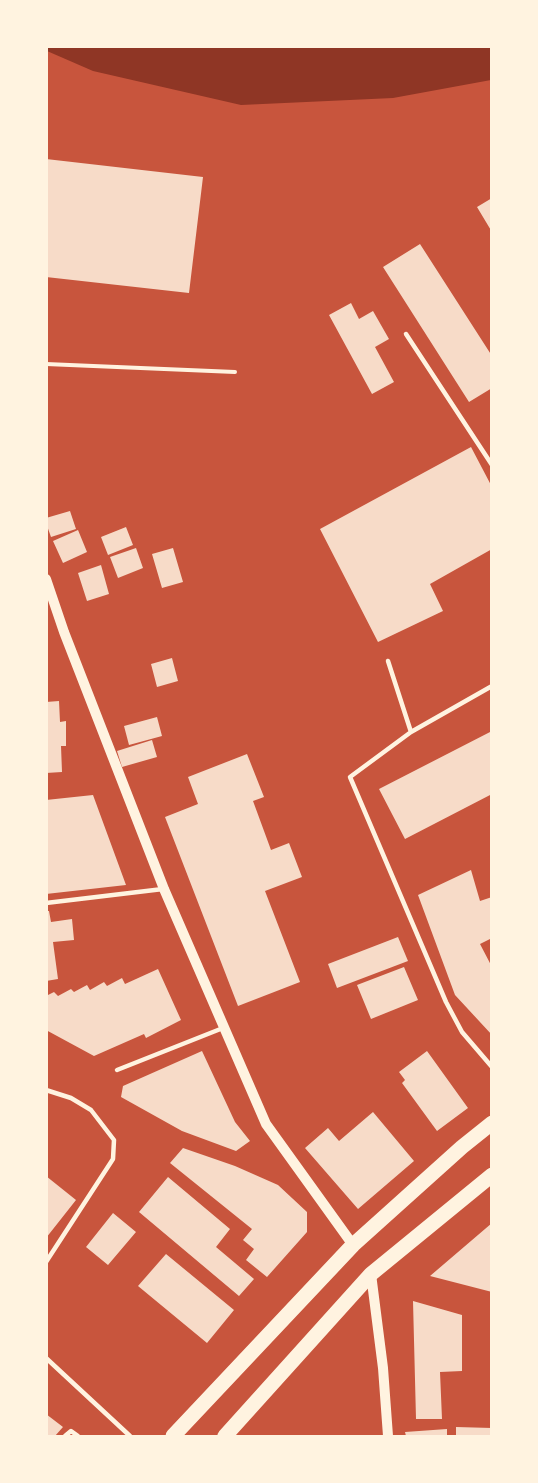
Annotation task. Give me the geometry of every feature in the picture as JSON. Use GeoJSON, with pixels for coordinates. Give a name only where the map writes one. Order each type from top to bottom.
{"type":"FeatureCollection","features":[{"type":"Feature","properties":{"kind":"main road"},"geometry":{"type":"LineString","coordinates":[[173,1437],[353,1245],[492,1123]]}},
{"type":"Feature","properties":{"kind":"main road"},"geometry":{"type":"LineString","coordinates":[[225,1437],[371,1274],[492,1175]]}},
{"type":"Feature","properties":{"kind":"street"},"geometry":{"type":"LineString","coordinates":[[46,579],[64,632],[164,889],[266,1124],[353,1245]]}},
{"type":"Feature","properties":{"kind":"street"},"geometry":{"type":"LineString","coordinates":[[371,1274],[383,1368],[388,1437]]}},
{"type":"Feature","properties":{"kind":"lane"},"geometry":{"type":"LineString","coordinates":[[406,334],[492,465]]}},
{"type":"Feature","properties":{"kind":"lane"},"geometry":{"type":"LineString","coordinates":[[388,661],[411,732]]}},
{"type":"Feature","properties":{"kind":"lane"},"geometry":{"type":"LineString","coordinates":[[492,686],[411,732],[350,777],[446,1002],[462,1032],[492,1066]]}},
{"type":"Feature","properties":{"kind":"lane"},"geometry":{"type":"LineString","coordinates":[[46,903],[164,889]]}},
{"type":"Feature","properties":{"kind":"lane"},"geometry":{"type":"LineString","coordinates":[[117,1070],[225,1028]]}},
{"type":"Feature","properties":{"kind":"lane"},"geometry":{"type":"LineString","coordinates":[[46,1090],[71,1098],[91,1110],[114,1140],[113,1159],[46,1262]]}},
{"type":"Feature","properties":{"kind":"lane"},"geometry":{"type":"LineString","coordinates":[[46,1358],[130,1437]]}},
{"type":"Feature","properties":{"kind":"lane"},"geometry":{"type":"LineString","coordinates":[[65,1437],[70,1431],[78,1437]]}},
{"type":"Feature","properties":{"kind":"path"},"geometry":{"type":"LineString","coordinates":[[46,364],[235,372]]}},
{"type":"Feature","properties":{"kind":"shaded area"},"geometry":{"type":"Polygon","coordinates":[[[47,46],[491,47],[491,80],[393,98],[241,105],[93,71],[47,51],[47,46]]]}},
{"type":"Feature","properties":{"kind":"building"},"geometry":{"type":"Polygon","coordinates":[[[46,159],[203,177],[189,293],[46,277],[46,159]]]}},
{"type":"Feature","properties":{"kind":"building"},"geometry":{"type":"Polygon","coordinates":[[[492,198],[492,232],[477,207],[492,198]]]}},
{"type":"Feature","properties":{"kind":"building"},"geometry":{"type":"Polygon","coordinates":[[[420,244],[492,356],[492,388],[469,402],[383,267],[420,244]]]}},
{"type":"Feature","properties":{"kind":"building"},"geometry":{"type":"Polygon","coordinates":[[[351,303],[359,319],[373,311],[389,339],[375,347],[394,382],[372,394],[329,315],[351,303]]]}},
{"type":"Feature","properties":{"kind":"building"},"geometry":{"type":"Polygon","coordinates":[[[471,447],[492,487],[492,549],[430,584],[443,611],[378,642],[320,529],[471,447]]]}},
{"type":"Feature","properties":{"kind":"building"},"geometry":{"type":"Polygon","coordinates":[[[70,511],[76,529],[51,537],[46,518],[70,511]]]}},
{"type":"Feature","properties":{"kind":"building"},"geometry":{"type":"Polygon","coordinates":[[[126,527],[133,545],[108,555],[101,537],[126,527]]]}},
{"type":"Feature","properties":{"kind":"building"},"geometry":{"type":"Polygon","coordinates":[[[78,530],[87,552],[63,563],[53,541],[78,530]]]}},
{"type":"Feature","properties":{"kind":"building"},"geometry":{"type":"Polygon","coordinates":[[[136,548],[143,568],[118,578],[110,557],[136,548]]]}},
{"type":"Feature","properties":{"kind":"building"},"geometry":{"type":"Polygon","coordinates":[[[173,548],[183,582],[162,588],[152,554],[173,548]]]}},
{"type":"Feature","properties":{"kind":"building"},"geometry":{"type":"Polygon","coordinates":[[[101,565],[109,594],[87,601],[78,573],[101,565]]]}},
{"type":"Feature","properties":{"kind":"building"},"geometry":{"type":"Polygon","coordinates":[[[172,658],[178,681],[157,687],[151,664],[172,658]]]}},
{"type":"Feature","properties":{"kind":"building"},"geometry":{"type":"Polygon","coordinates":[[[59,701],[60,722],[66,721],[66,746],[61,746],[62,772],[46,773],[46,702],[59,701]]]}},
{"type":"Feature","properties":{"kind":"building"},"geometry":{"type":"Polygon","coordinates":[[[157,717],[162,736],[129,745],[124,726],[157,717]]]}},
{"type":"Feature","properties":{"kind":"building"},"geometry":{"type":"Polygon","coordinates":[[[492,731],[492,794],[405,839],[379,789],[492,731]]]}},
{"type":"Feature","properties":{"kind":"building"},"geometry":{"type":"Polygon","coordinates":[[[152,740],[157,757],[122,767],[117,751],[152,740]]]}},
{"type":"Feature","properties":{"kind":"building"},"geometry":{"type":"Polygon","coordinates":[[[247,754],[264,797],[253,801],[271,850],[289,843],[302,877],[265,891],[300,982],[238,1006],[165,817],[198,804],[188,777],[247,754]]]}},
{"type":"Feature","properties":{"kind":"building"},"geometry":{"type":"Polygon","coordinates":[[[93,795],[126,885],[46,894],[46,800],[93,795]]]}},
{"type":"Feature","properties":{"kind":"building"},"geometry":{"type":"Polygon","coordinates":[[[471,870],[480,901],[492,897],[492,938],[480,944],[492,967],[492,1035],[455,995],[418,895],[471,870]]]}},
{"type":"Feature","properties":{"kind":"building"},"geometry":{"type":"Polygon","coordinates":[[[46,911],[49,911],[51,922],[72,919],[74,940],[53,942],[58,979],[46,981],[46,911]]]}},
{"type":"Feature","properties":{"kind":"building"},"geometry":{"type":"Polygon","coordinates":[[[398,937],[408,961],[337,988],[328,964],[398,937]]]}},
{"type":"Feature","properties":{"kind":"building"},"geometry":{"type":"Polygon","coordinates":[[[404,967],[418,1000],[371,1019],[357,985],[404,967]]]}},
{"type":"Feature","properties":{"kind":"building"},"geometry":{"type":"Polygon","coordinates":[[[158,969],[181,1020],[146,1038],[144,1034],[94,1056],[46,1030],[46,996],[54,992],[58,996],[71,989],[74,992],[87,985],[90,990],[104,982],[107,986],[122,978],[125,984],[158,969]]]}},
{"type":"Feature","properties":{"kind":"building"},"geometry":{"type":"Polygon","coordinates":[[[202,1051],[235,1122],[250,1141],[236,1151],[182,1131],[121,1097],[123,1086],[202,1051]]]}},
{"type":"Feature","properties":{"kind":"building"},"geometry":{"type":"Polygon","coordinates":[[[427,1051],[468,1108],[437,1131],[402,1083],[405,1080],[399,1072],[427,1051]]]}},
{"type":"Feature","properties":{"kind":"building"},"geometry":{"type":"Polygon","coordinates":[[[373,1112],[414,1161],[358,1209],[305,1148],[328,1128],[339,1141],[373,1112]]]}},
{"type":"Feature","properties":{"kind":"building"},"geometry":{"type":"Polygon","coordinates":[[[183,1148],[235,1166],[278,1185],[307,1212],[307,1232],[267,1277],[246,1260],[254,1249],[243,1240],[252,1229],[170,1163],[183,1148]]]}},
{"type":"Feature","properties":{"kind":"building"},"geometry":{"type":"Polygon","coordinates":[[[46,1176],[76,1200],[46,1238],[46,1176]]]}},
{"type":"Feature","properties":{"kind":"building"},"geometry":{"type":"Polygon","coordinates":[[[168,1177],[230,1229],[216,1247],[254,1279],[239,1296],[139,1212],[168,1177]]]}},
{"type":"Feature","properties":{"kind":"building"},"geometry":{"type":"Polygon","coordinates":[[[113,1213],[136,1232],[108,1265],[86,1247],[113,1213]]]}},
{"type":"Feature","properties":{"kind":"building"},"geometry":{"type":"Polygon","coordinates":[[[492,1223],[492,1292],[430,1276],[492,1223]]]}},
{"type":"Feature","properties":{"kind":"building"},"geometry":{"type":"Polygon","coordinates":[[[166,1254],[234,1310],[207,1343],[138,1286],[166,1254]]]}},
{"type":"Feature","properties":{"kind":"building"},"geometry":{"type":"Polygon","coordinates":[[[413,1301],[462,1315],[462,1371],[440,1372],[442,1419],[416,1419],[413,1301]]]}},
{"type":"Feature","properties":{"kind":"building"},"geometry":{"type":"Polygon","coordinates":[[[46,1414],[63,1427],[55,1436],[46,1436],[46,1414]]]}},
{"type":"Feature","properties":{"kind":"building"},"geometry":{"type":"Polygon","coordinates":[[[456,1427],[492,1428],[492,1436],[456,1436],[456,1427]]]}},
{"type":"Feature","properties":{"kind":"building"},"geometry":{"type":"Polygon","coordinates":[[[447,1429],[447,1436],[406,1436],[405,1432],[447,1429]]]}}]}
